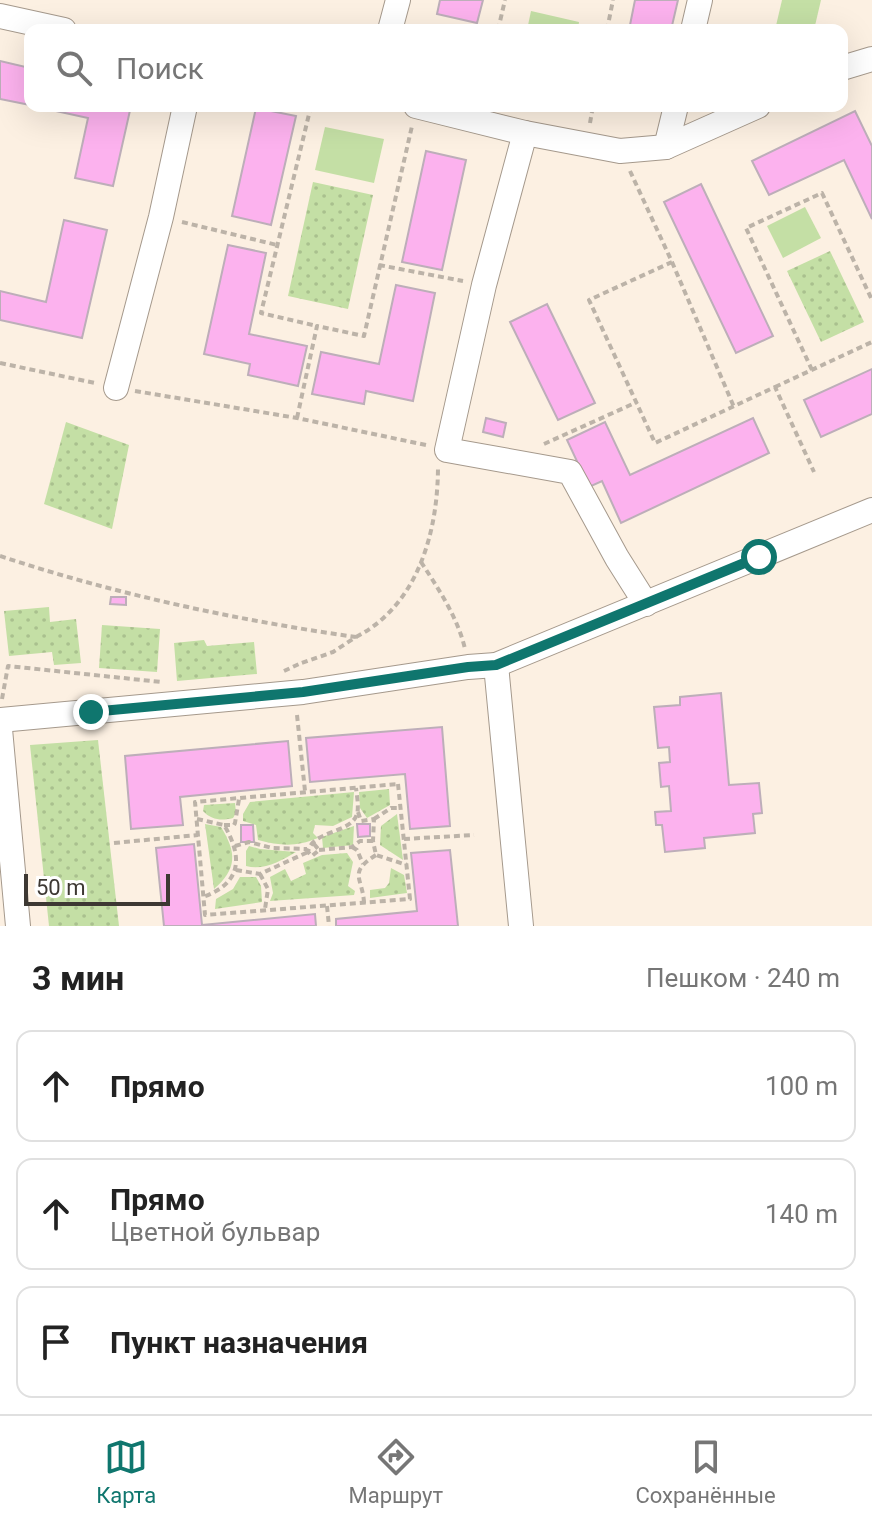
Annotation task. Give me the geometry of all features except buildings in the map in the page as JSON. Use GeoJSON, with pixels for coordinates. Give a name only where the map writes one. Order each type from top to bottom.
{"type":"FeatureCollection","features":[{"type":"Feature","properties":{"kind":"street"},"geometry":{"type":"LineString","coordinates":[[392,24],[398,0]]}},
{"type":"Feature","properties":{"kind":"street"},"geometry":{"type":"LineString","coordinates":[[694,24],[700,0]]}},
{"type":"Feature","properties":{"kind":"street"},"geometry":{"type":"LineString","coordinates":[[0,16],[37,24]]}},
{"type":"Feature","properties":{"kind":"street"},"geometry":{"type":"LineString","coordinates":[[848,66],[872,59]]}},
{"type":"Feature","properties":{"kind":"street"},"geometry":{"type":"LineString","coordinates":[[116,388],[161,217],[184,112]]}},
{"type":"Feature","properties":{"kind":"street"},"geometry":{"type":"LineString","coordinates":[[441,112],[525,133],[620,151],[666,147],[745,112]]}},
{"type":"Feature","properties":{"kind":"street"},"geometry":{"type":"LineString","coordinates":[[666,147],[675,112]]}},
{"type":"Feature","properties":{"kind":"street"},"geometry":{"type":"LineString","coordinates":[[525,133],[484,285],[447,450],[570,472],[646,604]]}},
{"type":"Feature","properties":{"kind":"street"},"geometry":{"type":"LineString","coordinates":[[0,720],[300,703],[468,667],[496,665],[872,510]]}},
{"type":"Feature","properties":{"kind":"street"},"geometry":{"type":"LineString","coordinates":[[496,665],[521,926]]}},
{"type":"Feature","properties":{"kind":"street"},"geometry":{"type":"LineString","coordinates":[[0,729],[18,926]]}},
{"type":"Feature","properties":{"kind":"path"},"geometry":{"type":"LineString","coordinates":[[499,24],[505,0]]}},
{"type":"Feature","properties":{"kind":"path"},"geometry":{"type":"LineString","coordinates":[[608,24],[613,0]]}},
{"type":"Feature","properties":{"kind":"path"},"geometry":{"type":"LineString","coordinates":[[310,112],[261,313],[364,336],[416,112]]}},
{"type":"Feature","properties":{"kind":"path"},"geometry":{"type":"LineString","coordinates":[[620,151],[734,407]]}},
{"type":"Feature","properties":{"kind":"path"},"geometry":{"type":"LineString","coordinates":[[812,370],[746,228],[822,193],[872,300]]}},
{"type":"Feature","properties":{"kind":"path"},"geometry":{"type":"LineString","coordinates":[[161,217],[277,245]]}},
{"type":"Feature","properties":{"kind":"path"},"geometry":{"type":"LineString","coordinates":[[672,262],[589,300],[655,443],[872,342]]}},
{"type":"Feature","properties":{"kind":"path"},"geometry":{"type":"LineString","coordinates":[[379,265],[484,285]]}},
{"type":"Feature","properties":{"kind":"path"},"geometry":{"type":"LineString","coordinates":[[297,418],[317,326]]}},
{"type":"Feature","properties":{"kind":"path"},"geometry":{"type":"LineString","coordinates":[[0,363],[116,388],[297,418],[447,450],[438,467],[433,521],[411,585],[388,615],[356,637],[333,652],[278,673]]}},
{"type":"Feature","properties":{"kind":"path"},"geometry":{"type":"LineString","coordinates":[[775,387],[814,472]]}},
{"type":"Feature","properties":{"kind":"path"},"geometry":{"type":"LineString","coordinates":[[508,461],[637,402]]}},
{"type":"Feature","properties":{"kind":"path"},"geometry":{"type":"LineString","coordinates":[[0,556],[73,580],[262,624],[356,637]]}},
{"type":"Feature","properties":{"kind":"path"},"geometry":{"type":"LineString","coordinates":[[421,562],[462,637],[468,667]]}},
{"type":"Feature","properties":{"kind":"path"},"geometry":{"type":"LineString","coordinates":[[299,664],[305,791]]}},
{"type":"Feature","properties":{"kind":"path"},"geometry":{"type":"LineString","coordinates":[[0,665],[169,683]]}},
{"type":"Feature","properties":{"kind":"path"},"geometry":{"type":"LineString","coordinates":[[0,713],[8,666]]}},
{"type":"Feature","properties":{"kind":"path"},"geometry":{"type":"LineString","coordinates":[[398,784],[410,899],[205,915],[195,802],[356,788],[398,784]]}},
{"type":"Feature","properties":{"kind":"path"},"geometry":{"type":"LineString","coordinates":[[356,788],[361,821],[374,819],[391,808],[400,808]]}},
{"type":"Feature","properties":{"kind":"path"},"geometry":{"type":"LineString","coordinates":[[197,819],[224,825],[235,823],[239,799]]}},
{"type":"Feature","properties":{"kind":"path"},"geometry":{"type":"LineString","coordinates":[[236,869],[260,874],[308,850],[321,836],[353,823],[358,812]]}},
{"type":"Feature","properties":{"kind":"path"},"geometry":{"type":"LineString","coordinates":[[374,819],[376,855]]}},
{"type":"Feature","properties":{"kind":"path"},"geometry":{"type":"LineString","coordinates":[[203,897],[229,882],[236,869],[235,846],[224,825]]}},
{"type":"Feature","properties":{"kind":"path"},"geometry":{"type":"LineString","coordinates":[[114,843],[198,835]]}},
{"type":"Feature","properties":{"kind":"path"},"geometry":{"type":"LineString","coordinates":[[404,839],[474,835]]}},
{"type":"Feature","properties":{"kind":"path"},"geometry":{"type":"LineString","coordinates":[[308,850],[312,856],[319,850],[352,847],[360,841],[373,841]]}},
{"type":"Feature","properties":{"kind":"path"},"geometry":{"type":"LineString","coordinates":[[235,846],[249,842],[272,848],[308,850]]}},
{"type":"Feature","properties":{"kind":"path"},"geometry":{"type":"LineString","coordinates":[[314,844],[319,850]]}},
{"type":"Feature","properties":{"kind":"path"},"geometry":{"type":"LineString","coordinates":[[352,847],[357,850],[363,864]]}},
{"type":"Feature","properties":{"kind":"path"},"geometry":{"type":"LineString","coordinates":[[376,855],[407,865]]}},
{"type":"Feature","properties":{"kind":"path"},"geometry":{"type":"LineString","coordinates":[[364,903],[358,881],[363,864],[376,855]]}},
{"type":"Feature","properties":{"kind":"path"},"geometry":{"type":"LineString","coordinates":[[260,874],[268,889],[265,910]]}},
{"type":"Feature","properties":{"kind":"path"},"geometry":{"type":"LineString","coordinates":[[327,906],[329,926]]}},
{"type":"Feature","properties":{"kind":"green space"},"geometry":{"type":"Polygon","coordinates":[[[782,0],[821,0],[815,24],[776,24],[782,0]]]}},
{"type":"Feature","properties":{"kind":"green space"},"geometry":{"type":"Polygon","coordinates":[[[531,11],[579,22],[579,24],[528,24],[531,11]]]}},
{"type":"Feature","properties":{"kind":"green space"},"geometry":{"type":"Polygon","coordinates":[[[325,127],[384,139],[374,183],[315,170],[325,127]]]}},
{"type":"Feature","properties":{"kind":"green space"},"geometry":{"type":"Polygon","coordinates":[[[313,182],[373,195],[348,309],[288,296],[313,182]]]}},
{"type":"Feature","properties":{"kind":"green space"},"geometry":{"type":"Polygon","coordinates":[[[805,207],[821,238],[783,258],[767,226],[805,207]]]}},
{"type":"Feature","properties":{"kind":"green space"},"geometry":{"type":"Polygon","coordinates":[[[830,251],[864,322],[821,342],[787,271],[830,251]]]}},
{"type":"Feature","properties":{"kind":"green space"},"geometry":{"type":"Polygon","coordinates":[[[66,422],[129,445],[112,529],[44,504],[66,422]]]}},
{"type":"Feature","properties":{"kind":"green space"},"geometry":{"type":"Polygon","coordinates":[[[49,607],[50,622],[76,619],[81,663],[54,665],[52,652],[9,656],[4,611],[49,607]]]}},
{"type":"Feature","properties":{"kind":"green space"},"geometry":{"type":"Polygon","coordinates":[[[102,625],[160,629],[157,672],[99,668],[102,625]]]}},
{"type":"Feature","properties":{"kind":"green space"},"geometry":{"type":"Polygon","coordinates":[[[204,640],[207,646],[254,642],[257,674],[177,681],[174,643],[204,640]]]}},
{"type":"Feature","properties":{"kind":"green space"},"geometry":{"type":"Polygon","coordinates":[[[98,740],[119,926],[49,926],[30,745],[98,740]]]}},
{"type":"Feature","properties":{"kind":"green space"},"geometry":{"type":"Polygon","coordinates":[[[389,789],[390,805],[367,818],[360,808],[359,792],[389,789]]]}},
{"type":"Feature","properties":{"kind":"green space"},"geometry":{"type":"Polygon","coordinates":[[[354,792],[352,817],[333,826],[315,825],[313,833],[318,838],[303,843],[281,844],[258,840],[256,825],[243,821],[243,814],[250,802],[354,792]]]}},
{"type":"Feature","properties":{"kind":"green space"},"geometry":{"type":"Polygon","coordinates":[[[235,803],[233,818],[217,819],[203,811],[204,805],[235,803]]]}},
{"type":"Feature","properties":{"kind":"green space"},"geometry":{"type":"Polygon","coordinates":[[[397,814],[403,860],[380,845],[381,826],[397,814]]]}},
{"type":"Feature","properties":{"kind":"green space"},"geometry":{"type":"Polygon","coordinates":[[[205,824],[221,827],[232,853],[227,875],[214,889],[205,824]]]}},
{"type":"Feature","properties":{"kind":"green space"},"geometry":{"type":"Polygon","coordinates":[[[354,826],[353,845],[323,848],[322,837],[354,826]]]}},
{"type":"Feature","properties":{"kind":"green space"},"geometry":{"type":"Polygon","coordinates":[[[249,846],[296,852],[272,864],[252,867],[246,866],[249,846]]]}},
{"type":"Feature","properties":{"kind":"green space"},"geometry":{"type":"Polygon","coordinates":[[[347,853],[353,862],[348,886],[355,891],[354,895],[270,901],[273,893],[270,877],[285,869],[291,881],[306,874],[303,863],[322,855],[347,853]]]}},
{"type":"Feature","properties":{"kind":"green space"},"geometry":{"type":"Polygon","coordinates":[[[391,868],[404,875],[407,893],[370,898],[370,890],[385,888],[389,883],[391,868]]]}},
{"type":"Feature","properties":{"kind":"green space"},"geometry":{"type":"Polygon","coordinates":[[[240,877],[256,877],[261,886],[262,902],[215,909],[216,899],[233,889],[240,877]]]}},
{"type":"Feature","properties":{"kind":"route"},"geometry":{"type":"LineString","coordinates":[[91,712],[303,692],[496,665],[759,557]]}}]}
